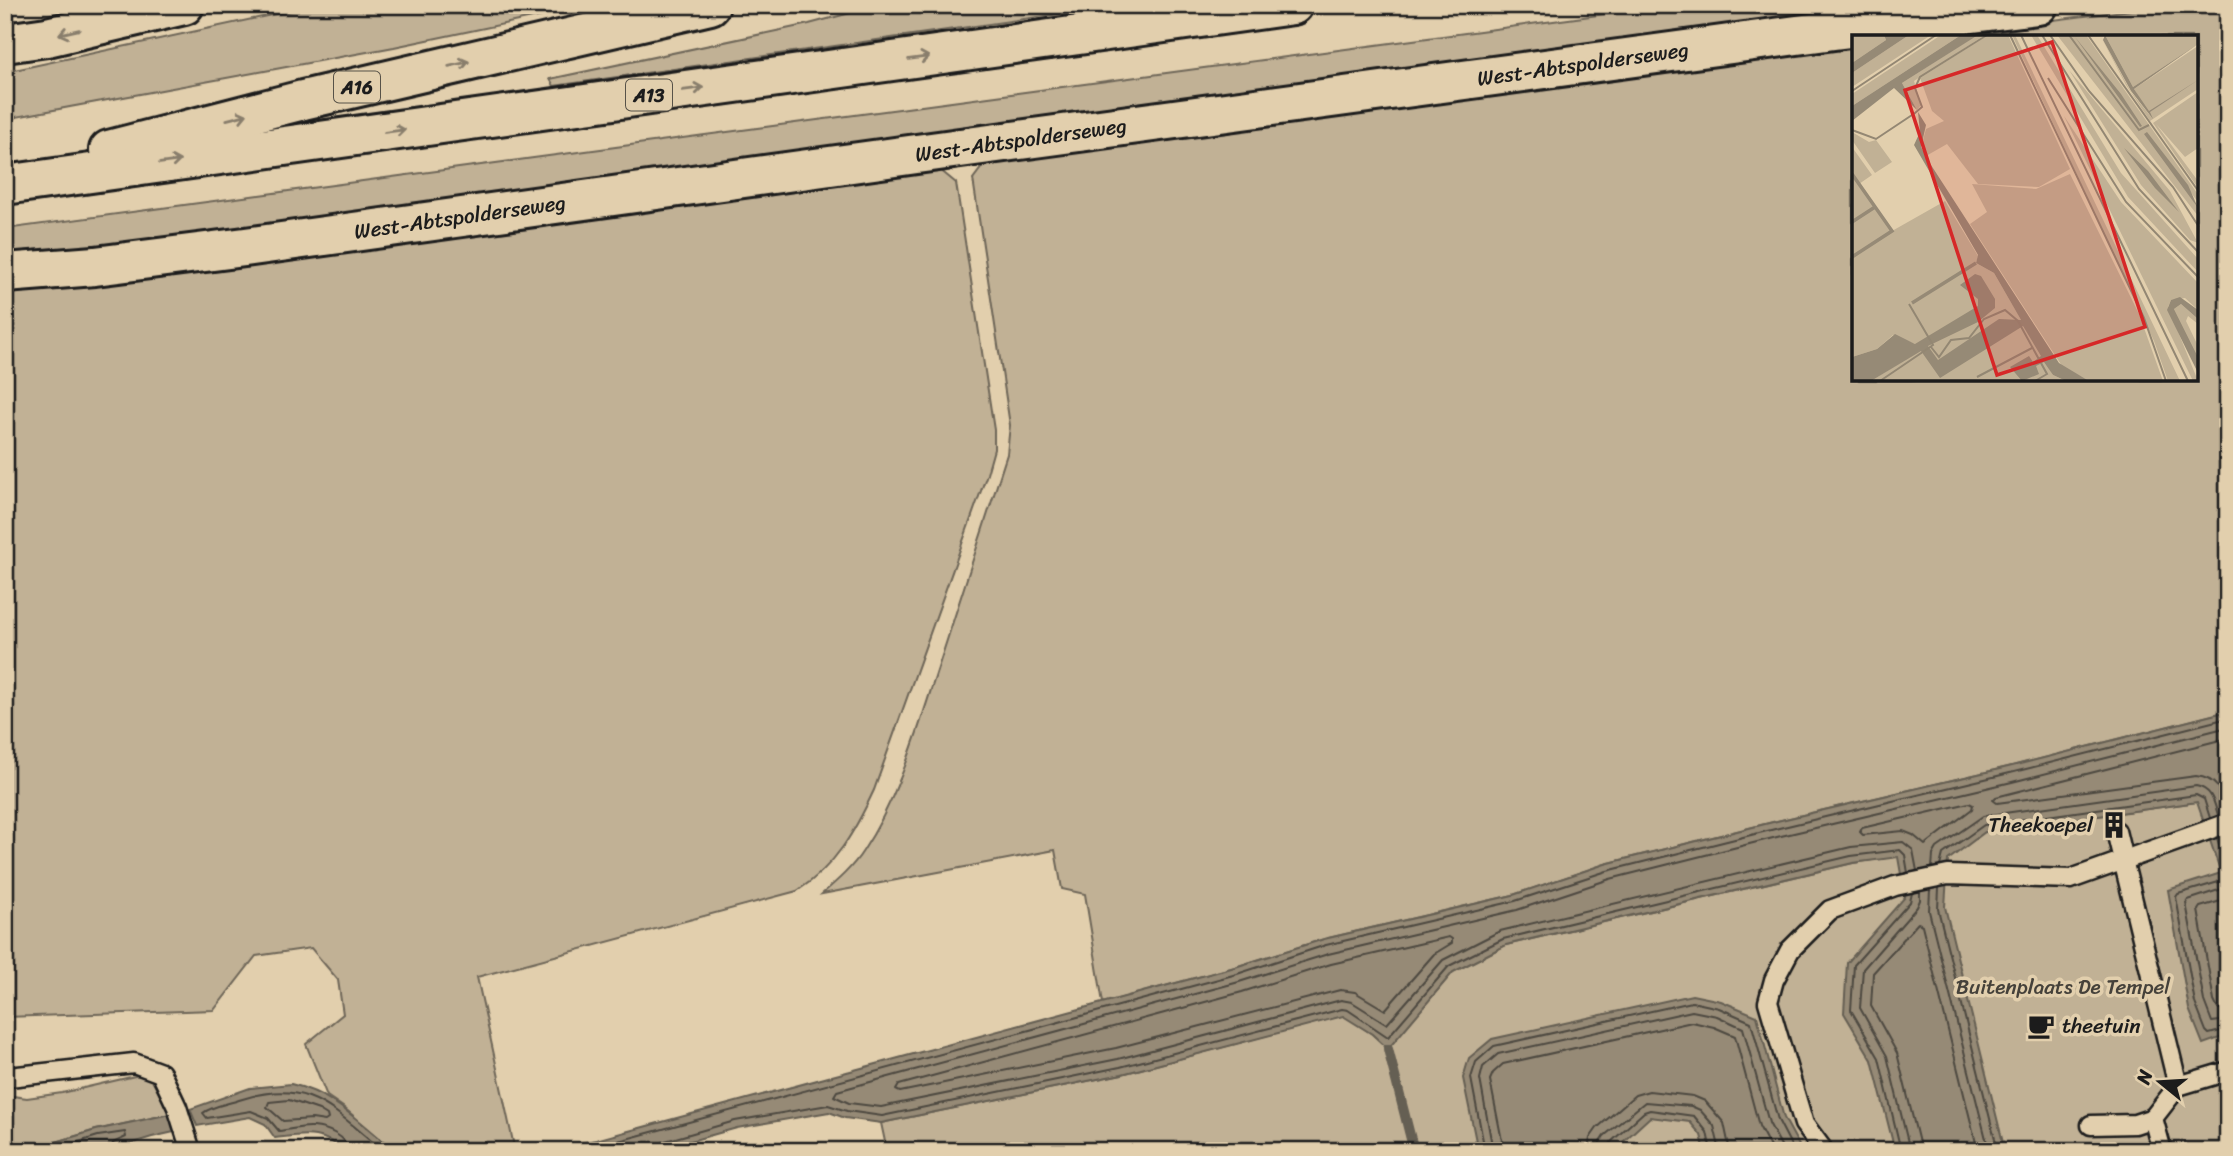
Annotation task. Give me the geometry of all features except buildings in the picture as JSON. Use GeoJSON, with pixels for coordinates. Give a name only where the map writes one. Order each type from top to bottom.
{"type":"FeatureCollection","features":[{"type":"Feature","properties":{"kind":"main road"},"geometry":{"type":"LineString","coordinates":[[5,43],[47,37],[184,5]]}},
{"type":"Feature","properties":{"kind":"main road","name":"A16"},"geometry":{"type":"LineString","coordinates":[[5,177],[303,100],[710,5]]}},
{"type":"Feature","properties":{"kind":"main road","name":"A13"},"geometry":{"type":"LineString","coordinates":[[5,186],[1293,5]]}},
{"type":"Feature","properties":{"kind":"main road","name":"West-Abtspolderseweg"},"geometry":{"type":"LineString","coordinates":[[5,273],[94,267],[1820,32],[2038,5]]}},
{"type":"Feature","properties":{"kind":"lane"},"geometry":{"type":"LineString","coordinates":[[1824,1151],[1804,1124],[1768,1002],[1774,979],[1790,950],[1830,910],[1895,886],[1948,875],[2071,879],[2228,823]]}},
{"type":"Feature","properties":{"kind":"lane"},"geometry":{"type":"LineString","coordinates":[[2116,831],[2178,1086]]}},
{"type":"Feature","properties":{"kind":"lane"},"geometry":{"type":"LineString","coordinates":[[5,1076],[134,1063],[161,1073],[177,1107],[189,1143]]}},
{"type":"Feature","properties":{"kind":"lane"},"geometry":{"type":"LineString","coordinates":[[2091,1125],[2135,1124],[2153,1118],[2178,1086],[2228,1070]]}},
{"type":"Feature","properties":{"kind":"lane"},"geometry":{"type":"LineString","coordinates":[[2153,1118],[2162,1151]]}},
{"type":"Feature","properties":{"kind":"green space"},"geometry":{"type":"Polygon","coordinates":[[[318,5],[595,5],[394,47],[5,119],[5,72],[318,5]]]}},
{"type":"Feature","properties":{"kind":"green space"},"geometry":{"type":"Polygon","coordinates":[[[880,5],[1122,5],[554,86],[550,79],[809,24],[880,5]]]}},
{"type":"Feature","properties":{"kind":"green space"},"geometry":{"type":"Polygon","coordinates":[[[1673,5],[1913,5],[171,241],[5,257],[5,229],[1673,5]]]}},
{"type":"Feature","properties":{"kind":"green space"},"geometry":{"type":"Polygon","coordinates":[[[2228,5],[2228,711],[1605,864],[1513,895],[1324,939],[1235,967],[1103,1003],[1085,894],[1062,889],[1055,850],[822,894],[859,857],[876,830],[897,785],[923,715],[1007,454],[1010,425],[973,179],[985,163],[1852,46],[1852,382],[2198,382],[2198,35],[1936,35],[2131,10],[2228,5]]]}},
{"type":"Feature","properties":{"kind":"green space"},"geometry":{"type":"Polygon","coordinates":[[[939,169],[956,183],[994,430],[994,449],[874,790],[843,846],[823,870],[797,891],[477,977],[515,1151],[395,1151],[327,1096],[306,1044],[343,1014],[338,980],[311,948],[256,956],[214,1010],[5,1017],[5,290],[939,169]]]}},
{"type":"Feature","properties":{"kind":"green space","name":"Buitenplaats De Tempel"},"geometry":{"type":"Polygon","coordinates":[[[2228,795],[2228,1151],[887,1151],[881,1123],[1122,1074],[1344,1015],[1388,1048],[1453,972],[1506,945],[1853,863],[1899,856],[1985,832],[2197,802],[2228,795]]]}},
{"type":"Feature","properties":{"kind":"green space"},"geometry":{"type":"Polygon","coordinates":[[[148,1073],[170,1114],[96,1130],[26,1151],[5,1151],[5,1095],[27,1098],[62,1093],[148,1073]]]}},
{"type":"Feature","properties":{"kind":"water"},"geometry":{"type":"Polygon","coordinates":[[[2228,711],[2228,1035],[2203,1044],[2189,1009],[2168,890],[2221,873],[2197,802],[1985,832],[1948,860],[1945,907],[2005,1151],[1895,1151],[1872,1060],[1844,1013],[1847,963],[1905,897],[1898,857],[1853,863],[1506,945],[1453,972],[1388,1049],[1372,1034],[1343,1016],[1122,1074],[881,1123],[845,1118],[829,1112],[737,1128],[655,1151],[537,1151],[596,1140],[1235,967],[1324,939],[1513,895],[1605,864],[2228,711]]]}},
{"type":"Feature","properties":{"kind":"water"},"geometry":{"type":"Polygon","coordinates":[[[1692,995],[1721,1001],[1757,1016],[1784,1118],[1802,1151],[1705,1151],[1701,1135],[1690,1122],[1650,1117],[1613,1151],[1478,1151],[1463,1078],[1469,1058],[1492,1039],[1692,995]]]}},
{"type":"Feature","properties":{"kind":"water"},"geometry":{"type":"Polygon","coordinates":[[[291,1084],[334,1102],[395,1151],[344,1151],[328,1140],[312,1136],[275,1138],[265,1124],[250,1117],[197,1126],[190,1109],[250,1088],[291,1084]]]}},
{"type":"Feature","properties":{"kind":"water"},"geometry":{"type":"Polygon","coordinates":[[[170,1114],[174,1132],[107,1151],[26,1151],[96,1130],[170,1114]]]}},
{"type":"Feature","properties":{"kind":"waterway"},"geometry":{"type":"LineString","coordinates":[[1388,1049],[1414,1151]]}},
{"type":"Feature","properties":{"kind":"place","name":"Theekoepel"},"geometry":{"type":"Point","coordinates":[2114,825]}},
{"type":"Feature","properties":{"kind":"place","name":"theetuin"},"geometry":{"type":"Point","coordinates":[2041,1026]}}]}
